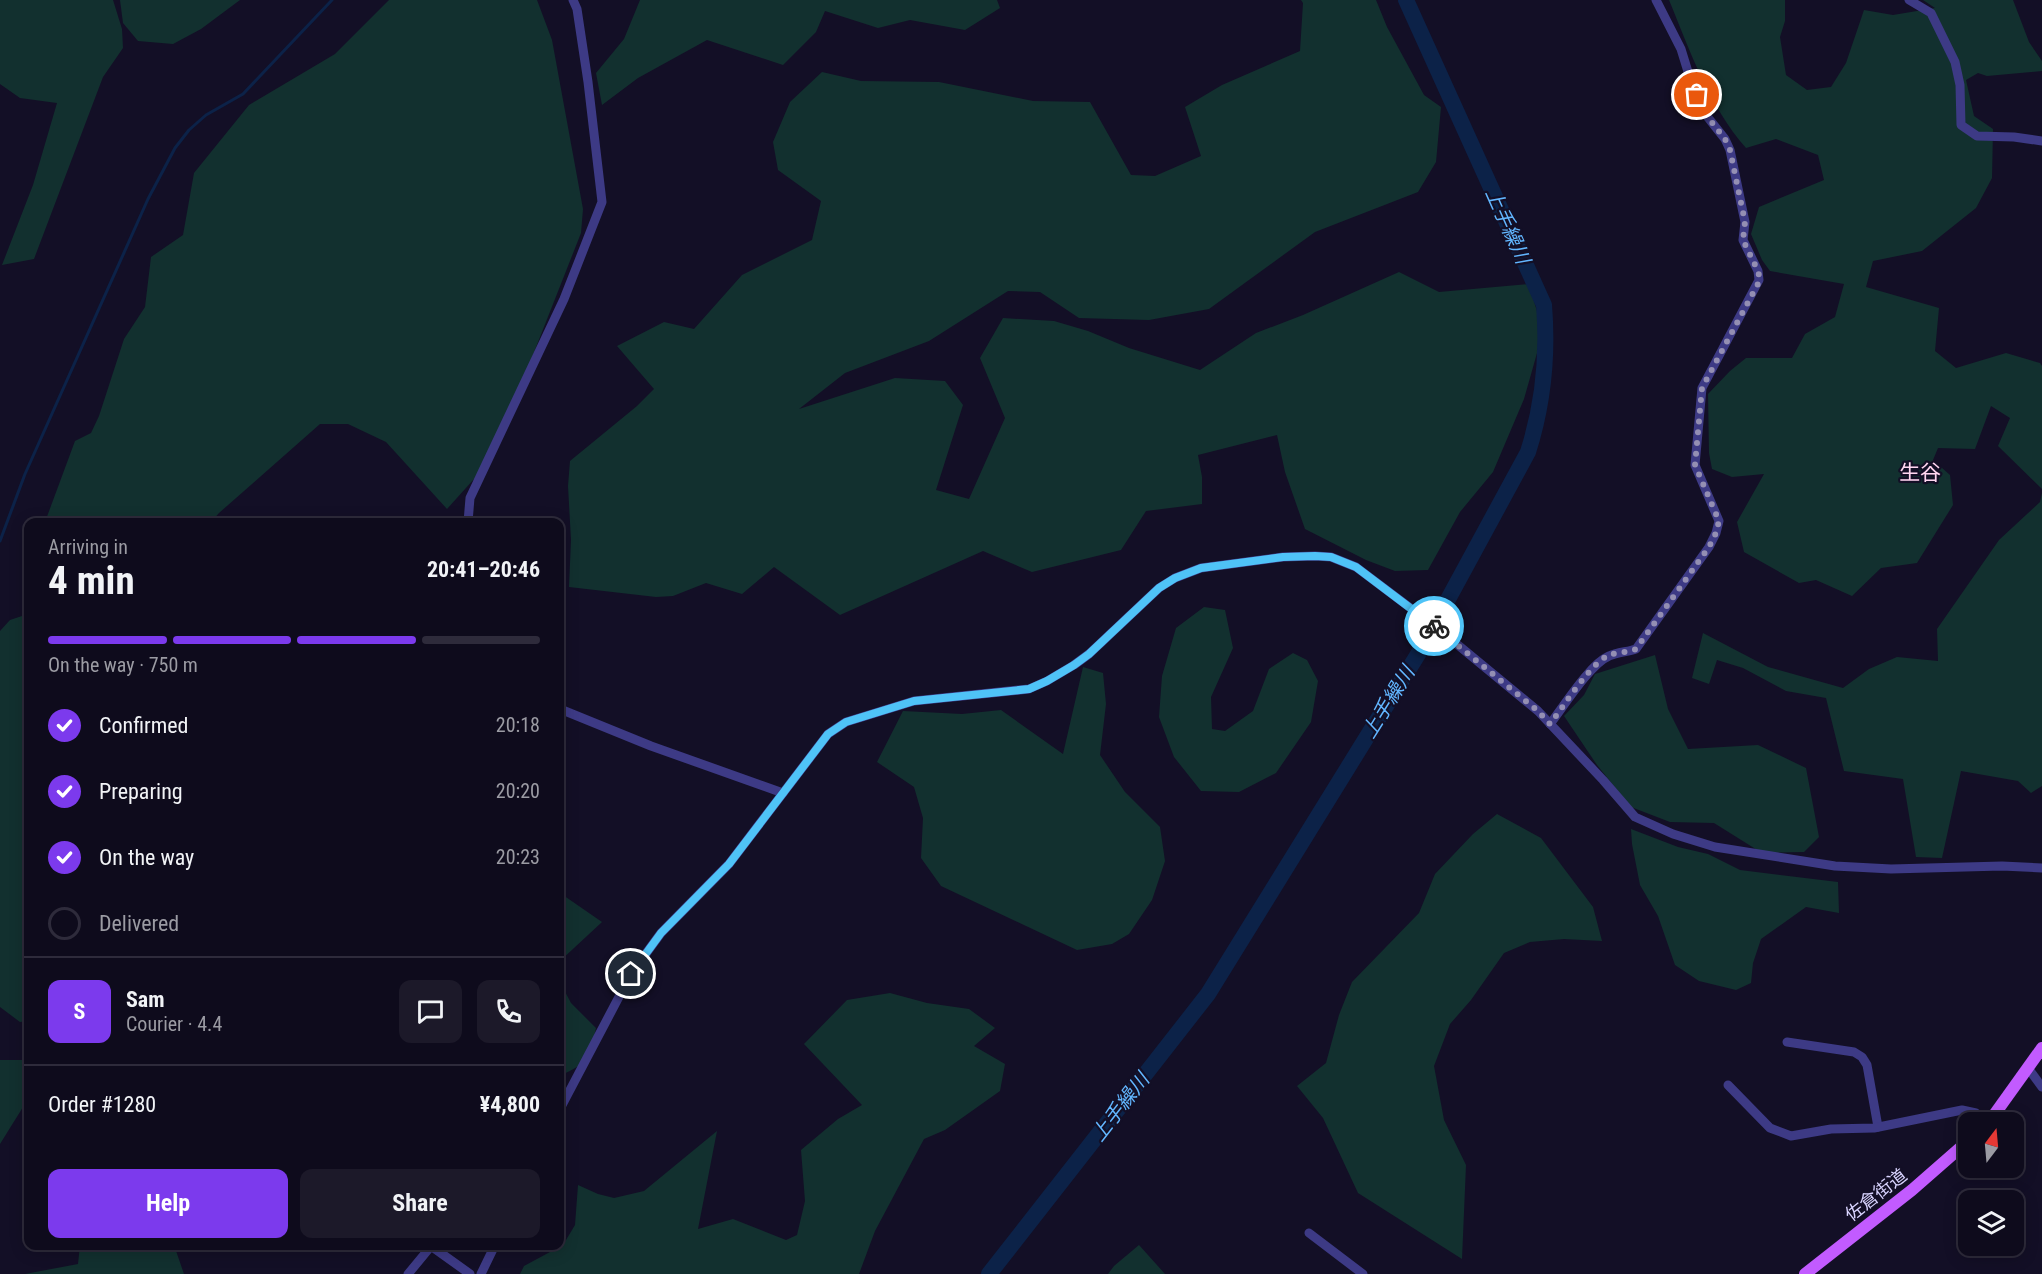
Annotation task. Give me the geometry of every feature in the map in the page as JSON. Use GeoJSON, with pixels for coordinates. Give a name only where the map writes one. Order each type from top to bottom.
{"type":"FeatureCollection","features":[{"type":"Feature","properties":{"kind":"main road"},"geometry":{"type":"LineString","coordinates":[[1995,1112],[2042,1048]]}},
{"type":"Feature","properties":{"kind":"main road","name":"佐倉街道"},"geometry":{"type":"LineString","coordinates":[[1805,1274],[1912,1190],[1958,1150]]}},
{"type":"Feature","properties":{"kind":"street"},"geometry":{"type":"LineString","coordinates":[[468,518],[470,498],[564,299],[602,202],[588,82],[577,9],[573,0]]}},
{"type":"Feature","properties":{"kind":"street"},"geometry":{"type":"LineString","coordinates":[[1550,724],[1595,664],[1610,655],[1636,649],[1709,547],[1716,533],[1719,521],[1695,465],[1702,388],[1760,280],[1743,240],[1745,222],[1730,150],[1725,139],[1706,115],[1681,49],[1656,0]]}},
{"type":"Feature","properties":{"kind":"street"},"geometry":{"type":"LineString","coordinates":[[1909,0],[1931,13],[1955,62],[1960,85],[1961,125],[1977,136],[2014,136],[2042,141]]}},
{"type":"Feature","properties":{"kind":"street"},"geometry":{"type":"LineString","coordinates":[[564,1101],[631,974],[645,953],[661,933],[729,864],[828,734],[836,727],[862,716],[914,701],[1029,689],[1074,665],[1089,654],[1159,588],[1175,578],[1201,568],[1283,557],[1315,556],[1331,557],[1356,567],[1440,631],[1550,724],[1635,817],[1683,838],[1715,847],[1835,866],[1891,869],[2002,866],[2042,868]]}},
{"type":"Feature","properties":{"kind":"street"},"geometry":{"type":"LineString","coordinates":[[564,711],[651,746],[783,793]]}},
{"type":"Feature","properties":{"kind":"street"},"geometry":{"type":"LineString","coordinates":[[1787,1042],[1854,1052],[1862,1057],[1867,1065],[1878,1127]]}},
{"type":"Feature","properties":{"kind":"street"},"geometry":{"type":"LineString","coordinates":[[2028,1068],[2042,1088]]}},
{"type":"Feature","properties":{"kind":"street"},"geometry":{"type":"LineString","coordinates":[[1728,1085],[1770,1128],[1791,1136],[1831,1129],[1878,1127],[1962,1110],[1972,1112]]}},
{"type":"Feature","properties":{"kind":"street"},"geometry":{"type":"LineString","coordinates":[[1309,1233],[1363,1274]]}},
{"type":"Feature","properties":{"kind":"street"},"geometry":{"type":"LineString","coordinates":[[408,1274],[429,1250]]}},
{"type":"Feature","properties":{"kind":"street"},"geometry":{"type":"LineString","coordinates":[[437,1250],[470,1274]]}},
{"type":"Feature","properties":{"kind":"street"},"geometry":{"type":"LineString","coordinates":[[481,1274],[493,1250]]}},
{"type":"Feature","properties":{"kind":"green space"},"geometry":{"type":"Polygon","coordinates":[[[0,0],[113,0],[122,29],[123,48],[103,77],[34,259],[2,265],[33,185],[57,103],[20,98],[0,84],[0,0]]]}},
{"type":"Feature","properties":{"kind":"green space"},"geometry":{"type":"Polygon","coordinates":[[[120,0],[240,0],[201,29],[173,44],[138,41],[123,23],[120,0]]]}},
{"type":"Feature","properties":{"kind":"green space"},"geometry":{"type":"Polygon","coordinates":[[[389,0],[537,0],[552,40],[583,209],[581,233],[492,459],[447,509],[386,442],[348,424],[320,424],[215,518],[46,518],[75,441],[91,433],[99,416],[124,339],[145,307],[151,257],[183,235],[194,173],[249,105],[335,54],[389,0]]]}},
{"type":"Feature","properties":{"kind":"green space"},"geometry":{"type":"Polygon","coordinates":[[[640,0],[997,0],[1000,8],[965,30],[910,20],[878,28],[825,11],[816,32],[783,65],[707,40],[638,78],[602,105],[596,73],[624,39],[640,0]]]}},
{"type":"Feature","properties":{"kind":"green space"},"geometry":{"type":"Polygon","coordinates":[[[1301,0],[1376,0],[1387,27],[1424,95],[1441,107],[1436,162],[1418,192],[1315,232],[1209,309],[1149,320],[1079,318],[1040,292],[1008,291],[929,341],[845,373],[799,409],[895,378],[945,381],[963,405],[936,490],[969,499],[1005,418],[980,358],[1003,318],[1054,321],[1200,370],[1256,333],[1303,315],[1399,272],[1439,292],[1529,284],[1543,332],[1524,399],[1493,472],[1460,512],[1428,570],[1395,571],[1366,560],[1305,529],[1285,472],[1277,435],[1198,455],[1202,477],[1202,504],[1146,511],[1121,550],[1032,572],[983,551],[840,615],[774,567],[742,594],[706,583],[673,596],[656,597],[569,587],[571,540],[568,486],[570,461],[637,406],[654,389],[617,346],[664,322],[694,329],[742,275],[812,240],[821,201],[778,170],[773,142],[790,102],[822,72],[861,81],[939,82],[1033,101],[1090,102],[1131,175],[1155,176],[1201,156],[1185,107],[1222,85],[1300,51],[1303,3],[1301,0]]]}},
{"type":"Feature","properties":{"kind":"green space"},"geometry":{"type":"Polygon","coordinates":[[[1669,0],[1785,0],[1785,21],[1780,37],[1786,75],[1807,90],[1831,87],[1846,63],[1864,10],[1893,15],[1935,8],[1923,0],[2013,0],[2029,42],[2042,61],[2042,71],[1987,76],[1978,73],[1966,80],[1974,116],[1993,129],[1992,178],[1976,208],[1922,251],[1873,261],[1866,287],[1939,308],[1935,351],[1956,368],[2006,353],[2040,363],[2042,366],[2042,489],[1998,446],[2010,418],[1991,406],[1975,449],[1938,448],[1933,460],[1950,475],[1953,505],[1917,563],[1881,568],[1852,596],[1816,580],[1799,583],[1744,552],[1737,522],[1764,474],[1732,477],[1712,469],[1709,453],[1708,394],[1746,358],[1792,358],[1805,334],[1835,317],[1844,284],[1770,271],[1762,260],[1751,234],[1759,207],[1824,180],[1818,155],[1776,139],[1746,148],[1733,132],[1711,96],[1669,0]]]}},
{"type":"Feature","properties":{"kind":"green space"},"geometry":{"type":"Polygon","coordinates":[[[2042,493],[2042,786],[2031,793],[2018,781],[1961,771],[1942,858],[1916,857],[1903,779],[1844,771],[1826,698],[1786,691],[1743,668],[1717,660],[1709,684],[1692,678],[1703,633],[1768,667],[1843,688],[1869,669],[1897,657],[1938,661],[1937,629],[1999,540],[2040,502],[2042,493]]]}},
{"type":"Feature","properties":{"kind":"green space"},"geometry":{"type":"Polygon","coordinates":[[[1204,607],[1225,610],[1233,648],[1211,697],[1212,729],[1225,731],[1253,711],[1269,669],[1293,653],[1307,660],[1318,681],[1311,722],[1276,773],[1239,792],[1201,791],[1174,757],[1159,717],[1162,676],[1176,628],[1204,607]]]}},
{"type":"Feature","properties":{"kind":"green space"},"geometry":{"type":"Polygon","coordinates":[[[24,615],[24,1022],[20,1022],[0,1007],[0,631],[10,620],[24,615]]]}},
{"type":"Feature","properties":{"kind":"green space"},"geometry":{"type":"Polygon","coordinates":[[[1655,655],[1668,709],[1688,749],[1758,745],[1806,768],[1819,837],[1804,852],[1762,853],[1714,823],[1670,822],[1631,807],[1597,765],[1564,716],[1584,695],[1595,674],[1655,655]]]}},
{"type":"Feature","properties":{"kind":"green space"},"geometry":{"type":"Polygon","coordinates":[[[1083,667],[1103,673],[1106,704],[1100,755],[1125,792],[1160,827],[1165,861],[1152,900],[1129,934],[1112,944],[1077,950],[941,886],[921,858],[923,818],[914,787],[877,762],[903,711],[962,714],[1001,710],[1063,754],[1083,667]]]}},
{"type":"Feature","properties":{"kind":"green space"},"geometry":{"type":"Polygon","coordinates":[[[1497,814],[1541,838],[1593,907],[1602,941],[1564,939],[1530,942],[1504,953],[1471,1000],[1450,1024],[1434,1066],[1444,1120],[1466,1165],[1462,1259],[1358,1193],[1323,1118],[1297,1086],[1326,1063],[1339,1015],[1352,982],[1419,913],[1435,874],[1473,834],[1497,814]]]}},
{"type":"Feature","properties":{"kind":"green space"},"geometry":{"type":"Polygon","coordinates":[[[1631,829],[1678,847],[1708,854],[1740,870],[1838,882],[1839,913],[1806,907],[1761,939],[1753,963],[1751,983],[1736,990],[1699,981],[1675,965],[1658,916],[1640,885],[1631,829]]]}},
{"type":"Feature","properties":{"kind":"green space"},"geometry":{"type":"Polygon","coordinates":[[[564,896],[602,922],[564,957],[564,896]]]}},
{"type":"Feature","properties":{"kind":"green space"},"geometry":{"type":"Polygon","coordinates":[[[564,990],[571,1003],[596,1028],[587,1059],[564,1074],[564,990]]]}},
{"type":"Feature","properties":{"kind":"green space"},"geometry":{"type":"Polygon","coordinates":[[[890,993],[927,1003],[969,1009],[995,1028],[974,1046],[1005,1064],[1000,1091],[945,1130],[924,1139],[875,1231],[859,1274],[520,1274],[524,1266],[554,1250],[564,1250],[564,1243],[575,1225],[578,1185],[614,1198],[644,1191],[717,1131],[698,1229],[733,1219],[786,1240],[797,1235],[805,1201],[801,1150],[838,1119],[862,1105],[804,1044],[847,1000],[890,993]]]}},
{"type":"Feature","properties":{"kind":"green space"},"geometry":{"type":"Polygon","coordinates":[[[0,1060],[24,1060],[24,1105],[0,1144],[0,1060]]]}},
{"type":"Feature","properties":{"kind":"green space"},"geometry":{"type":"Polygon","coordinates":[[[1139,1245],[1165,1274],[1108,1274],[1114,1266],[1139,1245]]]}},
{"type":"Feature","properties":{"kind":"green space"},"geometry":{"type":"Polygon","coordinates":[[[79,1250],[176,1250],[184,1274],[25,1274],[78,1264],[79,1250]]]}},
{"type":"Feature","properties":{"kind":"waterway"},"geometry":{"type":"LineString","coordinates":[[0,541],[25,474],[148,199],[175,148],[189,130],[206,115],[243,94],[332,0]]}},
{"type":"Feature","properties":{"kind":"waterway","name":"上手繰川"},"geometry":{"type":"LineString","coordinates":[[989,1274],[1208,994],[1420,651],[1528,452],[1541,398],[1545,342],[1544,305],[1406,0]]}},
{"type":"Feature","properties":{"kind":"way so far"},"geometry":{"type":"LineString","coordinates":[[1434,626],[1538,711],[1550,724],[1595,664],[1610,655],[1636,649],[1709,547],[1716,533],[1719,521],[1695,465],[1702,388],[1760,280],[1743,240],[1745,222],[1730,150],[1725,139],[1706,115],[1697,95]]}},
{"type":"Feature","properties":{"kind":"district","name":"生谷"},"geometry":{"type":"Point","coordinates":[1920,473]}},
{"type":"Feature","properties":{"kind":"route"},"geometry":{"type":"LineString","coordinates":[[631,974],[661,933],[729,864],[828,734],[836,727],[862,716],[914,701],[1029,689],[1047,681],[1089,654],[1159,588],[1175,578],[1201,568],[1283,557],[1331,557],[1356,567],[1434,626]]}}]}
